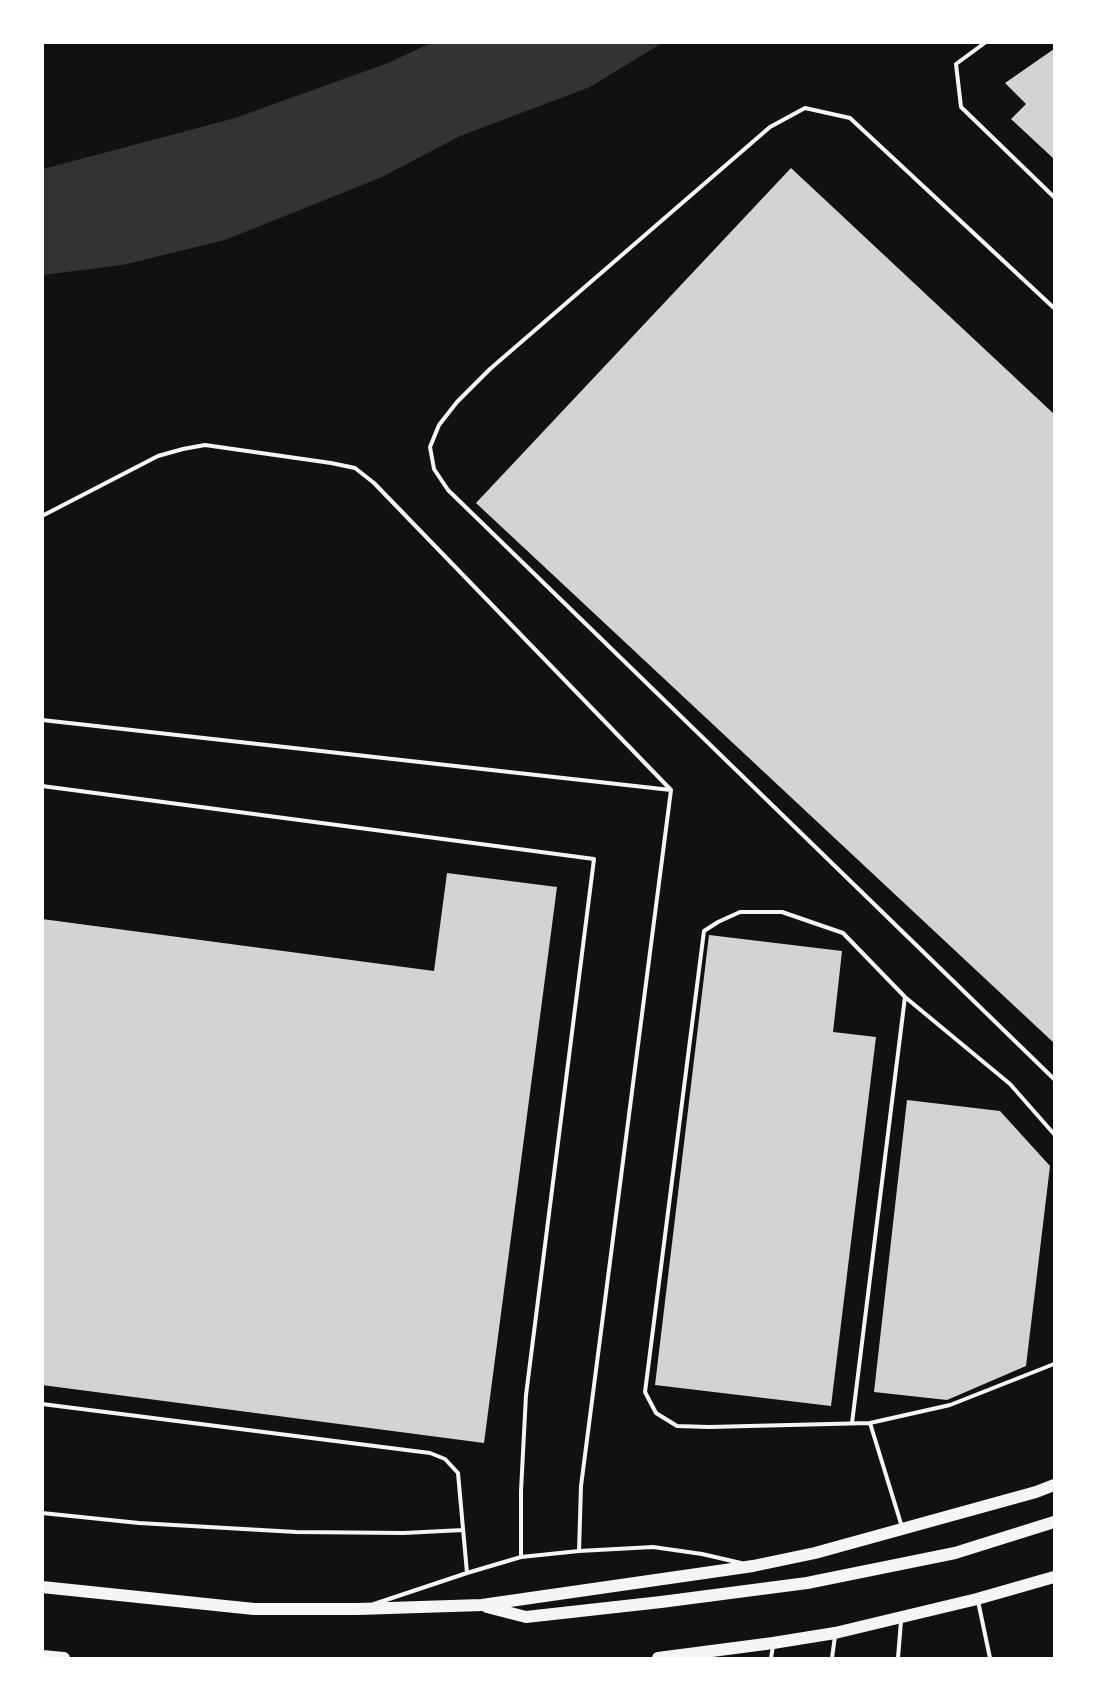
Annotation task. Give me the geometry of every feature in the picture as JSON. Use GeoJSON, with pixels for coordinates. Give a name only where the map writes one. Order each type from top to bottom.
{"type":"FeatureCollection","features":[{"type":"Feature","properties":{"kind":"main road"},"geometry":{"type":"LineString","coordinates":[[42,1588],[254,1609],[358,1609],[482,1605],[753,1566],[903,1529],[1036,1492],[1054,1485]]}},
{"type":"Feature","properties":{"kind":"main road"},"geometry":{"type":"LineString","coordinates":[[482,1605],[526,1617],[807,1583],[955,1553],[1054,1522]]}},
{"type":"Feature","properties":{"kind":"main road"},"geometry":{"type":"LineString","coordinates":[[658,1658],[773,1644],[835,1633],[1053,1581]]}},
{"type":"Feature","properties":{"kind":"main road"},"geometry":{"type":"LineString","coordinates":[[42,1656],[64,1658]]}},
{"type":"Feature","properties":{"kind":"lane"},"geometry":{"type":"LineString","coordinates":[[986,42],[956,64],[961,107],[1054,197]]}},
{"type":"Feature","properties":{"kind":"lane"},"geometry":{"type":"LineString","coordinates":[[1054,308],[850,118],[806,108],[770,127],[490,369],[457,402],[439,425],[430,447],[434,469],[448,490],[1054,1079]]}},
{"type":"Feature","properties":{"kind":"lane"},"geometry":{"type":"LineString","coordinates":[[42,516],[158,456],[205,445],[355,468],[374,483],[671,790]]}},
{"type":"Feature","properties":{"kind":"lane"},"geometry":{"type":"LineString","coordinates":[[42,720],[671,790]]}},
{"type":"Feature","properties":{"kind":"lane"},"geometry":{"type":"LineString","coordinates":[[42,786],[594,859],[526,1395],[521,1491],[521,1557]]}},
{"type":"Feature","properties":{"kind":"lane"},"geometry":{"type":"LineString","coordinates":[[579,1551],[581,1486],[671,790]]}},
{"type":"Feature","properties":{"kind":"lane"},"geometry":{"type":"LineString","coordinates":[[1054,1134],[1010,1084],[904,997],[843,933],[782,912],[740,912],[718,922],[704,931],[645,1392],[656,1413],[677,1426],[870,1422],[950,1405],[1054,1364]]}},
{"type":"Feature","properties":{"kind":"lane"},"geometry":{"type":"LineString","coordinates":[[852,1423],[904,997]]}},
{"type":"Feature","properties":{"kind":"lane"},"geometry":{"type":"LineString","coordinates":[[42,1404],[430,1453],[445,1459],[458,1473],[467,1573]]}},
{"type":"Feature","properties":{"kind":"lane"},"geometry":{"type":"LineString","coordinates":[[870,1422],[903,1529]]}},
{"type":"Feature","properties":{"kind":"lane"},"geometry":{"type":"LineString","coordinates":[[42,1513],[139,1523],[296,1532],[404,1533],[463,1530]]}},
{"type":"Feature","properties":{"kind":"lane"},"geometry":{"type":"LineString","coordinates":[[358,1609],[521,1557],[579,1551],[653,1547],[702,1554],[753,1566]]}},
{"type":"Feature","properties":{"kind":"lane"},"geometry":{"type":"LineString","coordinates":[[978,1599],[990,1658]]}},
{"type":"Feature","properties":{"kind":"lane"},"geometry":{"type":"LineString","coordinates":[[898,1658],[901,1618]]}},
{"type":"Feature","properties":{"kind":"lane"},"geometry":{"type":"LineString","coordinates":[[832,1658],[835,1633]]}},
{"type":"Feature","properties":{"kind":"lane"},"geometry":{"type":"LineString","coordinates":[[771,1658],[773,1644]]}},
{"type":"Feature","properties":{"kind":"shaded area"},"geometry":{"type":"Polygon","coordinates":[[[431,43],[662,43],[590,87],[460,136],[382,177],[225,240],[122,265],[43,275],[43,169],[235,118],[388,63],[431,43]]]}},
{"type":"Feature","properties":{"kind":"building"},"geometry":{"type":"Polygon","coordinates":[[[1054,49],[1054,159],[1011,119],[1026,104],[1005,83],[1054,49]]]}},
{"type":"Feature","properties":{"kind":"building"},"geometry":{"type":"Polygon","coordinates":[[[791,168],[1054,414],[1054,1043],[476,503],[791,168]]]}},
{"type":"Feature","properties":{"kind":"building"},"geometry":{"type":"Polygon","coordinates":[[[447,873],[557,887],[484,1443],[42,1385],[42,919],[434,971],[447,873]]]}},
{"type":"Feature","properties":{"kind":"building"},"geometry":{"type":"Polygon","coordinates":[[[709,935],[842,951],[833,1032],[876,1037],[831,1406],[655,1385],[709,935]]]}},
{"type":"Feature","properties":{"kind":"building"},"geometry":{"type":"Polygon","coordinates":[[[907,1100],[1000,1111],[1050,1166],[1026,1366],[947,1400],[874,1392],[907,1100]]]}}]}
